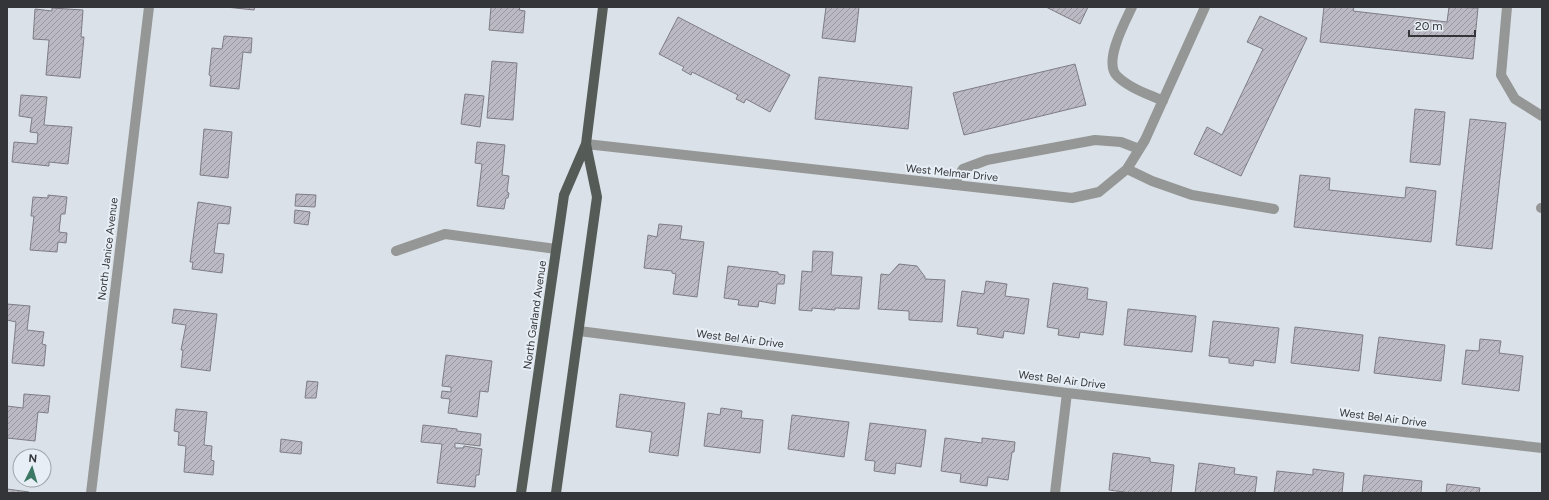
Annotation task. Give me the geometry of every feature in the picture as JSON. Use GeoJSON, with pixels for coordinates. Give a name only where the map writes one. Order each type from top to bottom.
{"type":"FeatureCollection","features":[{"type":"Feature","properties":{"kind":"main road","name":"North Garland Avenue"},"geometry":{"type":"LineString","coordinates":[[521,493],[564,195],[586,144],[603,7]]}},
{"type":"Feature","properties":{"kind":"main road","name":"North Garland Avenue"},"geometry":{"type":"LineString","coordinates":[[556,493],[597,197],[586,144]]}},
{"type":"Feature","properties":{"kind":"street","name":"North Janice Avenue"},"geometry":{"type":"LineString","coordinates":[[92,493],[149,7]]}},
{"type":"Feature","properties":{"kind":"street"},"geometry":{"type":"LineString","coordinates":[[1132,7],[1118,37],[1112,61],[1116,75],[1125,83],[1163,101]]}},
{"type":"Feature","properties":{"kind":"street","name":"West Melmar Drive"},"geometry":{"type":"LineString","coordinates":[[586,144],[1072,198],[1099,192],[1127,169],[1145,140],[1205,7]]}},
{"type":"Feature","properties":{"kind":"street"},"geometry":{"type":"LineString","coordinates":[[1507,7],[1501,75],[1515,99],[1542,116]]}},
{"type":"Feature","properties":{"kind":"street"},"geometry":{"type":"LineString","coordinates":[[953,185],[963,169],[987,160],[1095,140],[1122,142],[1140,149]]}},
{"type":"Feature","properties":{"kind":"street"},"geometry":{"type":"LineString","coordinates":[[1127,169],[1152,181],[1192,195],[1274,209]]}},
{"type":"Feature","properties":{"kind":"street"},"geometry":{"type":"LineString","coordinates":[[396,251],[445,234],[556,249]]}},
{"type":"Feature","properties":{"kind":"street","name":"West Bel Air Drive"},"geometry":{"type":"LineString","coordinates":[[579,331],[1067,393],[1542,448]]}},
{"type":"Feature","properties":{"kind":"street"},"geometry":{"type":"LineString","coordinates":[[1056,493],[1067,393]]}},
{"type":"Feature","properties":{"kind":"building"},"geometry":{"type":"Polygon","coordinates":[[[226,7],[255,7],[254,10],[226,7]]]}},
{"type":"Feature","properties":{"kind":"building"},"geometry":{"type":"Polygon","coordinates":[[[491,7],[520,7],[519,10],[525,11],[523,33],[489,30],[491,7]]]}},
{"type":"Feature","properties":{"kind":"building"},"geometry":{"type":"Polygon","coordinates":[[[826,7],[859,7],[855,42],[822,38],[826,7]]]}},
{"type":"Feature","properties":{"kind":"building"},"geometry":{"type":"Polygon","coordinates":[[[1046,7],[1088,7],[1080,24],[1046,7]]]}},
{"type":"Feature","properties":{"kind":"building"},"geometry":{"type":"Polygon","coordinates":[[[1324,7],[1354,7],[1353,11],[1447,22],[1449,7],[1478,8],[1473,59],[1320,42],[1324,7]]]}},
{"type":"Feature","properties":{"kind":"building"},"geometry":{"type":"Polygon","coordinates":[[[52,8],[83,10],[81,37],[84,37],[80,78],[46,75],[49,40],[33,39],[35,9],[52,11],[52,8]]]}},
{"type":"Feature","properties":{"kind":"building"},"geometry":{"type":"Polygon","coordinates":[[[1260,16],[1307,38],[1241,176],[1194,154],[1207,127],[1222,135],[1263,49],[1247,42],[1260,16]]]}},
{"type":"Feature","properties":{"kind":"building"},"geometry":{"type":"Polygon","coordinates":[[[678,17],[790,75],[770,112],[746,99],[744,103],[736,99],[738,95],[692,72],[691,75],[682,70],[684,67],[659,54],[678,17]]]}},
{"type":"Feature","properties":{"kind":"building"},"geometry":{"type":"Polygon","coordinates":[[[224,36],[252,38],[251,53],[243,52],[239,89],[210,86],[211,76],[209,75],[212,48],[222,49],[224,36]]]}},
{"type":"Feature","properties":{"kind":"building"},"geometry":{"type":"Polygon","coordinates":[[[492,61],[517,63],[513,120],[487,118],[492,61]]]}},
{"type":"Feature","properties":{"kind":"building"},"geometry":{"type":"Polygon","coordinates":[[[1075,64],[1086,105],[964,135],[953,93],[1075,64]]]}},
{"type":"Feature","properties":{"kind":"building"},"geometry":{"type":"Polygon","coordinates":[[[819,77],[912,87],[908,129],[815,119],[819,77]]]}},
{"type":"Feature","properties":{"kind":"building"},"geometry":{"type":"Polygon","coordinates":[[[465,94],[484,96],[480,127],[461,124],[465,94]]]}},
{"type":"Feature","properties":{"kind":"building"},"geometry":{"type":"Polygon","coordinates":[[[21,95],[47,97],[44,125],[72,127],[68,164],[49,162],[49,166],[12,162],[14,142],[37,144],[38,133],[30,132],[32,118],[19,116],[21,95]]]}},
{"type":"Feature","properties":{"kind":"building"},"geometry":{"type":"Polygon","coordinates":[[[1415,109],[1445,112],[1440,165],[1410,162],[1415,109]]]}},
{"type":"Feature","properties":{"kind":"building"},"geometry":{"type":"Polygon","coordinates":[[[1470,119],[1506,123],[1492,249],[1456,245],[1470,119]]]}},
{"type":"Feature","properties":{"kind":"building"},"geometry":{"type":"Polygon","coordinates":[[[204,129],[232,132],[228,178],[200,175],[204,129]]]}},
{"type":"Feature","properties":{"kind":"building"},"geometry":{"type":"Polygon","coordinates":[[[477,142],[505,145],[502,175],[509,176],[507,192],[509,193],[508,198],[506,198],[504,209],[477,206],[482,164],[475,163],[477,142]]]}},
{"type":"Feature","properties":{"kind":"building"},"geometry":{"type":"Polygon","coordinates":[[[1300,175],[1330,178],[1329,190],[1405,198],[1406,187],[1436,191],[1431,242],[1294,227],[1300,175]]]}},
{"type":"Feature","properties":{"kind":"building"},"geometry":{"type":"Polygon","coordinates":[[[296,194],[316,195],[315,207],[295,206],[296,194]]]}},
{"type":"Feature","properties":{"kind":"building"},"geometry":{"type":"Polygon","coordinates":[[[48,195],[67,197],[65,214],[61,214],[59,232],[67,233],[66,243],[58,242],[57,252],[30,250],[34,216],[31,216],[33,197],[48,198],[48,195]]]}},
{"type":"Feature","properties":{"kind":"building"},"geometry":{"type":"Polygon","coordinates":[[[198,202],[231,207],[229,224],[218,223],[214,253],[224,254],[222,273],[192,269],[193,262],[190,262],[198,202]]]}},
{"type":"Feature","properties":{"kind":"building"},"geometry":{"type":"Polygon","coordinates":[[[295,210],[310,212],[308,225],[294,223],[295,210]]]}},
{"type":"Feature","properties":{"kind":"building"},"geometry":{"type":"Polygon","coordinates":[[[659,224],[682,226],[680,239],[704,242],[697,297],[673,294],[676,274],[672,273],[672,271],[644,268],[648,235],[657,237],[659,224]]]}},
{"type":"Feature","properties":{"kind":"building"},"geometry":{"type":"Polygon","coordinates":[[[813,251],[833,252],[831,275],[862,277],[859,309],[835,308],[835,310],[812,308],[812,311],[799,310],[802,271],[812,272],[813,251]]]}},
{"type":"Feature","properties":{"kind":"building"},"geometry":{"type":"Polygon","coordinates":[[[899,264],[917,266],[925,279],[945,280],[942,322],[909,320],[909,311],[878,309],[881,274],[889,275],[899,264]]]}},
{"type":"Feature","properties":{"kind":"building"},"geometry":{"type":"Polygon","coordinates":[[[728,266],[778,272],[778,274],[785,275],[784,284],[777,284],[775,304],[759,301],[758,307],[738,305],[739,300],[724,298],[728,266]]]}},
{"type":"Feature","properties":{"kind":"building"},"geometry":{"type":"Polygon","coordinates":[[[986,281],[1007,284],[1005,296],[1029,299],[1024,334],[1004,331],[1003,338],[977,334],[978,328],[957,326],[962,291],[984,294],[986,281]]]}},
{"type":"Feature","properties":{"kind":"building"},"geometry":{"type":"Polygon","coordinates":[[[1053,283],[1088,288],[1087,299],[1107,302],[1103,335],[1080,332],[1079,338],[1058,335],[1059,329],[1047,327],[1053,283]]]}},
{"type":"Feature","properties":{"kind":"building"},"geometry":{"type":"Polygon","coordinates":[[[7,304],[30,306],[27,330],[44,332],[42,344],[46,345],[44,366],[12,363],[16,322],[7,320],[7,304]]]}},
{"type":"Feature","properties":{"kind":"building"},"geometry":{"type":"Polygon","coordinates":[[[174,309],[217,314],[210,371],[181,367],[183,350],[181,350],[186,325],[172,323],[174,309]]]}},
{"type":"Feature","properties":{"kind":"building"},"geometry":{"type":"Polygon","coordinates":[[[1128,309],[1196,316],[1192,352],[1124,345],[1128,309]]]}},
{"type":"Feature","properties":{"kind":"building"},"geometry":{"type":"Polygon","coordinates":[[[1213,321],[1279,328],[1275,363],[1254,360],[1253,366],[1229,363],[1229,358],[1209,356],[1213,321]]]}},
{"type":"Feature","properties":{"kind":"building"},"geometry":{"type":"Polygon","coordinates":[[[1295,327],[1363,335],[1359,371],[1291,363],[1295,327]]]}},
{"type":"Feature","properties":{"kind":"building"},"geometry":{"type":"Polygon","coordinates":[[[1379,337],[1445,345],[1441,381],[1374,373],[1379,337]]]}},
{"type":"Feature","properties":{"kind":"building"},"geometry":{"type":"Polygon","coordinates":[[[1480,339],[1501,341],[1499,353],[1523,356],[1519,391],[1462,384],[1466,350],[1479,351],[1480,339]]]}},
{"type":"Feature","properties":{"kind":"building"},"geometry":{"type":"Polygon","coordinates":[[[446,355],[492,361],[488,392],[480,391],[477,417],[448,413],[450,399],[441,398],[442,391],[451,392],[451,387],[442,386],[446,355]]]}},
{"type":"Feature","properties":{"kind":"building"},"geometry":{"type":"Polygon","coordinates":[[[307,381],[318,382],[316,398],[305,398],[307,381]]]}},
{"type":"Feature","properties":{"kind":"building"},"geometry":{"type":"Polygon","coordinates":[[[24,394],[50,396],[48,413],[38,412],[35,441],[7,438],[7,406],[23,408],[24,394]]]}},
{"type":"Feature","properties":{"kind":"building"},"geometry":{"type":"Polygon","coordinates":[[[620,394],[685,403],[678,456],[649,452],[652,432],[616,427],[620,394]]]}},
{"type":"Feature","properties":{"kind":"building"},"geometry":{"type":"Polygon","coordinates":[[[721,408],[742,411],[741,418],[763,420],[760,453],[704,446],[708,413],[720,415],[721,408]]]}},
{"type":"Feature","properties":{"kind":"building"},"geometry":{"type":"Polygon","coordinates":[[[176,409],[207,412],[204,445],[212,446],[211,460],[214,461],[213,475],[184,472],[186,446],[178,445],[179,432],[174,431],[176,409]]]}},
{"type":"Feature","properties":{"kind":"building"},"geometry":{"type":"Polygon","coordinates":[[[792,415],[849,422],[844,457],[788,449],[792,415]]]}},
{"type":"Feature","properties":{"kind":"building"},"geometry":{"type":"Polygon","coordinates":[[[870,423],[926,430],[921,467],[896,463],[895,474],[874,471],[875,461],[865,460],[870,423]]]}},
{"type":"Feature","properties":{"kind":"building"},"geometry":{"type":"Polygon","coordinates":[[[423,425],[457,429],[457,431],[481,434],[480,446],[455,443],[455,448],[463,448],[464,446],[482,449],[479,475],[476,475],[475,487],[437,483],[442,444],[421,442],[423,425]]]}},
{"type":"Feature","properties":{"kind":"building"},"geometry":{"type":"Polygon","coordinates":[[[945,438],[982,443],[982,438],[1015,442],[1008,480],[988,477],[987,486],[960,482],[961,474],[941,471],[945,438]]]}},
{"type":"Feature","properties":{"kind":"building"},"geometry":{"type":"Polygon","coordinates":[[[281,439],[302,442],[301,454],[280,452],[281,439]]]}},
{"type":"Feature","properties":{"kind":"building"},"geometry":{"type":"Polygon","coordinates":[[[1113,453],[1150,458],[1150,462],[1174,465],[1171,493],[1131,493],[1109,490],[1113,453]]]}},
{"type":"Feature","properties":{"kind":"building"},"geometry":{"type":"Polygon","coordinates":[[[1199,463],[1235,468],[1234,474],[1257,477],[1255,493],[1195,493],[1199,463]]]}},
{"type":"Feature","properties":{"kind":"building"},"geometry":{"type":"Polygon","coordinates":[[[1313,469],[1344,473],[1342,493],[1274,493],[1277,471],[1313,475],[1313,469]]]}},
{"type":"Feature","properties":{"kind":"building"},"geometry":{"type":"Polygon","coordinates":[[[1364,475],[1422,481],[1421,493],[1362,493],[1364,475]]]}},
{"type":"Feature","properties":{"kind":"building"},"geometry":{"type":"Polygon","coordinates":[[[1447,484],[1480,488],[1479,493],[1446,493],[1447,484]]]}},
{"type":"Feature","properties":{"kind":"building"},"geometry":{"type":"Polygon","coordinates":[[[7,489],[29,492],[29,493],[7,493],[7,489]]]}}]}
